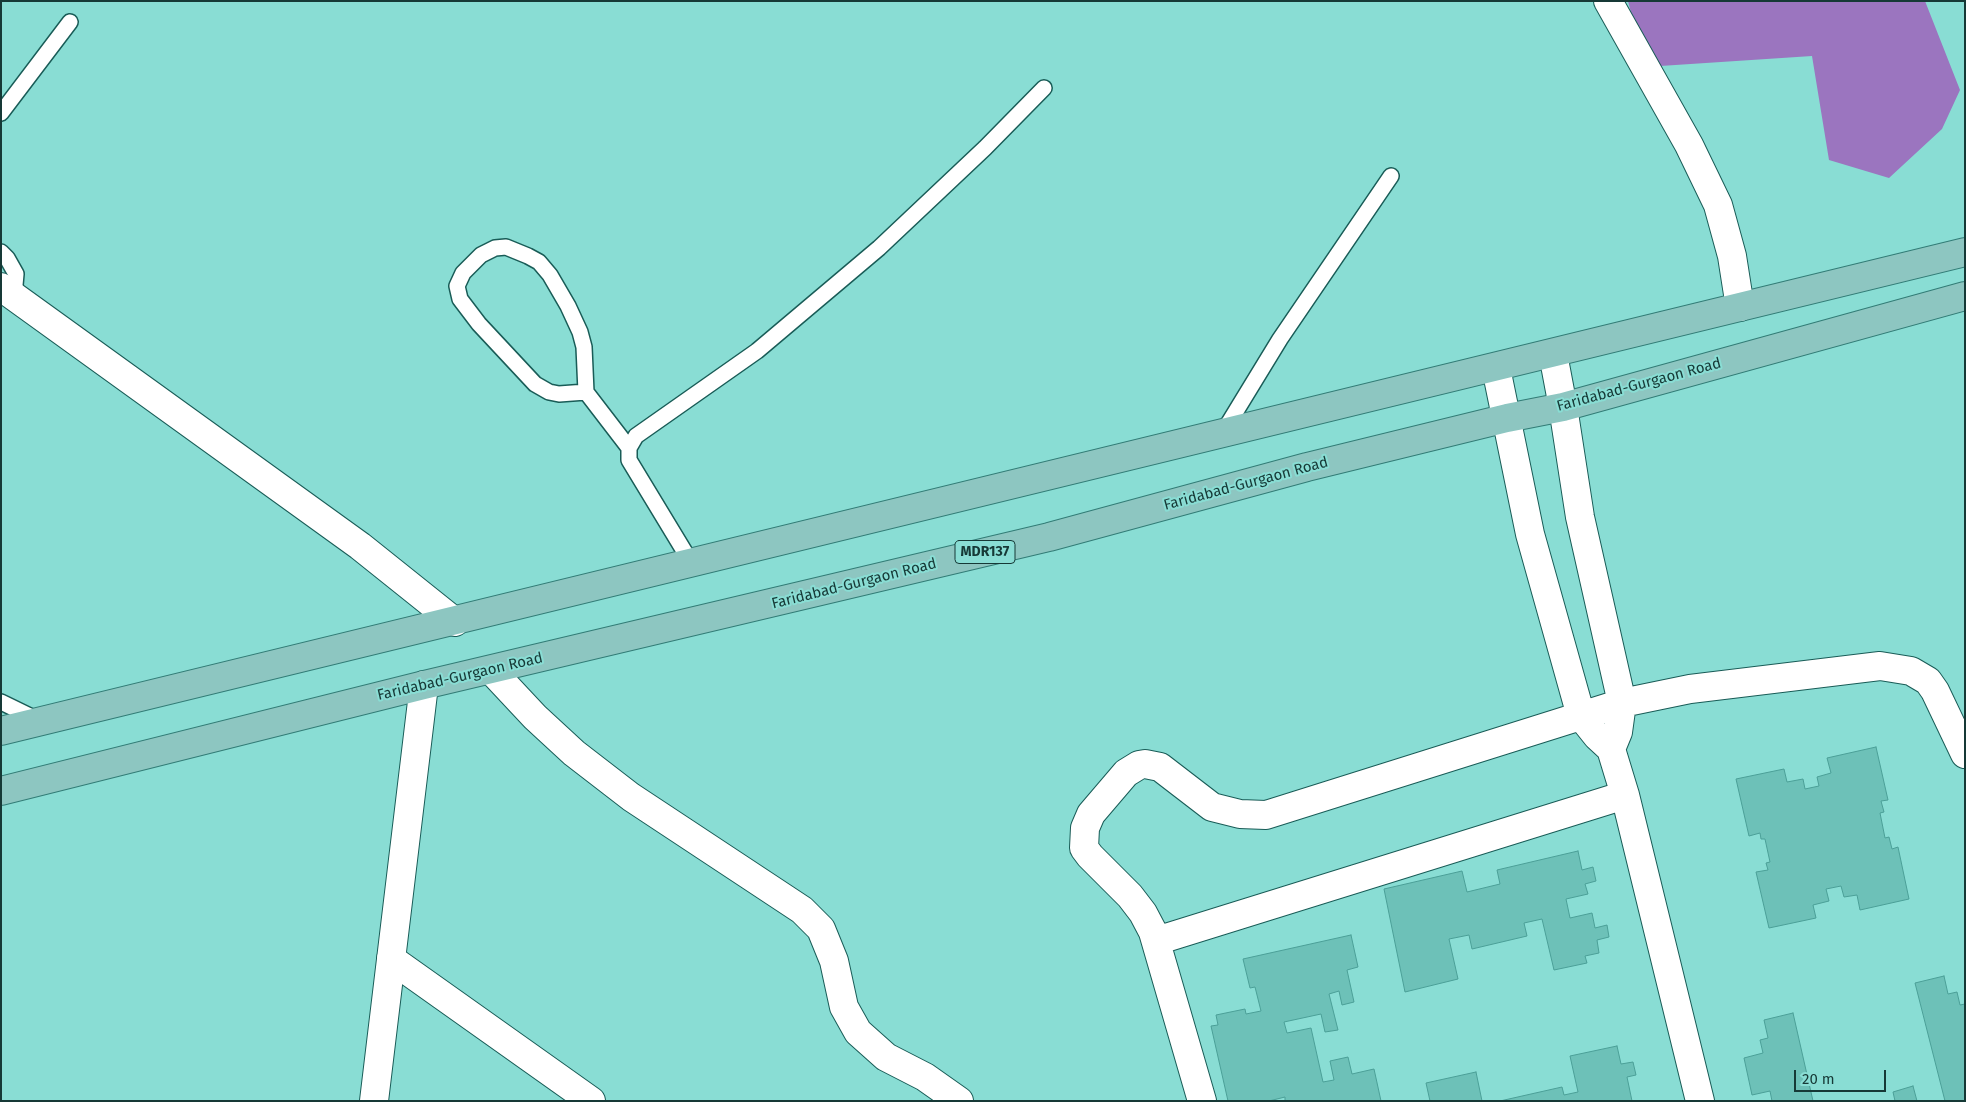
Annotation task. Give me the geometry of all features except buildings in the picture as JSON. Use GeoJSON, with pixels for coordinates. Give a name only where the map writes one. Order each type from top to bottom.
{"type":"FeatureCollection","features":[{"type":"Feature","properties":{"kind":"main road"},"geometry":{"type":"LineString","coordinates":[[1,731],[455,622],[1965,252]]}},
{"type":"Feature","properties":{"kind":"main road","name":"Faridabad-Gurgaon Road"},"geometry":{"type":"LineString","coordinates":[[1,791],[424,685],[1049,537],[1307,467],[1506,418],[1563,407],[1965,296]]}},
{"type":"Feature","properties":{"kind":"street"},"geometry":{"type":"LineString","coordinates":[[1608,1],[1689,145],[1718,205],[1732,256],[1740,307]]}},
{"type":"Feature","properties":{"kind":"street"},"geometry":{"type":"LineString","coordinates":[[8,292],[360,546],[455,622]]}},
{"type":"Feature","properties":{"kind":"street"},"geometry":{"type":"LineString","coordinates":[[1553,354],[1580,517],[1622,703],[1618,732],[1611,749]]}},
{"type":"Feature","properties":{"kind":"street"},"geometry":{"type":"LineString","coordinates":[[1496,368],[1530,534],[1581,716],[1597,736],[1611,749],[1625,795],[1700,1101]]}},
{"type":"Feature","properties":{"kind":"street"},"geometry":{"type":"LineString","coordinates":[[1202,1101],[1156,941],[1143,913],[1084,848],[1085,828],[1091,814],[1126,773],[1139,765],[1145,764],[1160,768],[1212,807],[1240,814],[1266,814],[1622,703],[1690,689],[1880,666],[1910,671],[1928,681],[1936,691],[1965,754]]}},
{"type":"Feature","properties":{"kind":"street"},"geometry":{"type":"LineString","coordinates":[[491,670],[535,717],[574,753],[617,786],[802,910],[821,929],[834,961],[844,1007],[858,1032],[886,1057],[925,1077],[959,1101]]}},
{"type":"Feature","properties":{"kind":"street"},"geometry":{"type":"LineString","coordinates":[[374,1101],[424,685]]}},
{"type":"Feature","properties":{"kind":"street"},"geometry":{"type":"LineString","coordinates":[[1156,941],[1625,795]]}},
{"type":"Feature","properties":{"kind":"street"},"geometry":{"type":"LineString","coordinates":[[391,959],[591,1101]]}},
{"type":"Feature","properties":{"kind":"lane"},"geometry":{"type":"LineString","coordinates":[[1,113],[70,22]]}},
{"type":"Feature","properties":{"kind":"lane"},"geometry":{"type":"LineString","coordinates":[[692,564],[629,460],[629,448],[636,436],[756,351],[879,248],[985,148],[1044,88]]}},
{"type":"Feature","properties":{"kind":"lane"},"geometry":{"type":"LineString","coordinates":[[1222,434],[1280,339],[1391,176]]}},
{"type":"Feature","properties":{"kind":"lane"},"geometry":{"type":"LineString","coordinates":[[586,392],[559,394],[549,392],[536,384],[478,324],[460,299],[457,286],[463,272],[481,254],[495,248],[506,247],[538,262],[550,275],[580,332],[584,347],[586,392],[629,448]]}},
{"type":"Feature","properties":{"kind":"lane"},"geometry":{"type":"LineString","coordinates":[[1,252],[7,258],[16,274],[8,292]]}},
{"type":"Feature","properties":{"kind":"lane"},"geometry":{"type":"LineString","coordinates":[[1,702],[42,721]]}},
{"type":"Feature","properties":{"kind":"shaded area"},"geometry":{"type":"Polygon","coordinates":[[[1628,1],[1925,1],[1960,90],[1942,129],[1889,178],[1829,160],[1812,56],[1645,67],[1628,1]]]}}]}
